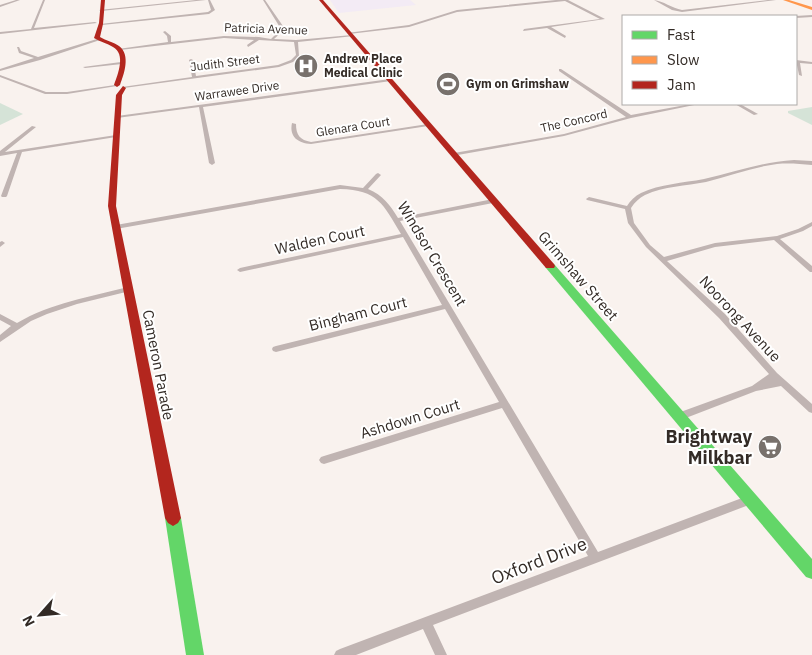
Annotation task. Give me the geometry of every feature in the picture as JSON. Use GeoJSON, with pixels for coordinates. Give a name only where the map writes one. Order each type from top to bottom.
{"type":"FeatureCollection","features":[{"type":"Feature","properties":{"kind":"main road","name":"Grimshaw Street"},"geometry":{"type":"LineString","coordinates":[[321,0],[812,571]]}},
{"type":"Feature","properties":{"kind":"main road"},"geometry":{"type":"LineString","coordinates":[[780,0],[812,10]]}},
{"type":"Feature","properties":{"kind":"main road"},"geometry":{"type":"LineString","coordinates":[[99,23],[120,49]]}},
{"type":"Feature","properties":{"kind":"main road","name":"Cameron Parade"},"geometry":{"type":"LineString","coordinates":[[120,49],[120,87],[112,200],[127,287],[172,514],[195,655]]}},
{"type":"Feature","properties":{"kind":"main road","name":"Cameron Parade"},"geometry":{"type":"LineString","coordinates":[[194,641],[200,655]]}},
{"type":"Feature","properties":{"kind":"street"},"geometry":{"type":"LineString","coordinates":[[0,6],[19,0]]}},
{"type":"Feature","properties":{"kind":"street"},"geometry":{"type":"LineString","coordinates":[[32,30],[44,0]]}},
{"type":"Feature","properties":{"kind":"street"},"geometry":{"type":"LineString","coordinates":[[1,74],[13,67],[82,46],[99,23],[160,2],[205,0]]}},
{"type":"Feature","properties":{"kind":"street"},"geometry":{"type":"LineString","coordinates":[[0,33],[210,12],[212,10],[209,0]]}},
{"type":"Feature","properties":{"kind":"street"},"geometry":{"type":"LineString","coordinates":[[264,0],[283,29],[272,39]]}},
{"type":"Feature","properties":{"kind":"street"},"geometry":{"type":"LineString","coordinates":[[524,30],[603,19],[565,0]]}},
{"type":"Feature","properties":{"kind":"street","name":"Patricia Avenue"},"geometry":{"type":"LineString","coordinates":[[120,49],[224,35],[296,41],[409,26],[457,11],[565,0]]}},
{"type":"Feature","properties":{"kind":"street"},"geometry":{"type":"LineString","coordinates":[[656,0],[678,11],[772,0]]}},
{"type":"Feature","properties":{"kind":"street"},"geometry":{"type":"LineString","coordinates":[[728,0],[739,4]]}},
{"type":"Feature","properties":{"kind":"street"},"geometry":{"type":"LineString","coordinates":[[797,18],[812,16]]}},
{"type":"Feature","properties":{"kind":"street"},"geometry":{"type":"LineString","coordinates":[[548,27],[565,37]]}},
{"type":"Feature","properties":{"kind":"street"},"geometry":{"type":"LineString","coordinates":[[165,32],[169,36],[169,42]]}},
{"type":"Feature","properties":{"kind":"street"},"geometry":{"type":"LineString","coordinates":[[248,46],[259,38]]}},
{"type":"Feature","properties":{"kind":"street","name":"Judith Street"},"geometry":{"type":"LineString","coordinates":[[1,74],[45,93],[120,87],[268,68],[284,64],[298,55],[296,41]]}},
{"type":"Feature","properties":{"kind":"street"},"geometry":{"type":"LineString","coordinates":[[18,48],[20,52],[39,59]]}},
{"type":"Feature","properties":{"kind":"street"},"geometry":{"type":"LineString","coordinates":[[191,60],[194,78]]}},
{"type":"Feature","properties":{"kind":"street"},"geometry":{"type":"LineString","coordinates":[[801,75],[797,61],[812,63]]}},
{"type":"Feature","properties":{"kind":"street"},"geometry":{"type":"LineString","coordinates":[[85,67],[121,63]]}},
{"type":"Feature","properties":{"kind":"street"},"geometry":{"type":"LineString","coordinates":[[560,70],[630,118]]}},
{"type":"Feature","properties":{"kind":"street","name":"Warrawee Drive"},"geometry":{"type":"LineString","coordinates":[[117,117],[390,80]]}},
{"type":"Feature","properties":{"kind":"street","name":"The Concord"},"geometry":{"type":"LineString","coordinates":[[454,155],[564,135],[630,118],[693,105]]}},
{"type":"Feature","properties":{"kind":"street"},"geometry":{"type":"LineString","coordinates":[[739,105],[756,114]]}},
{"type":"Feature","properties":{"kind":"street"},"geometry":{"type":"LineString","coordinates":[[201,106],[212,162]]}},
{"type":"Feature","properties":{"kind":"street","name":"Glenara Court"},"geometry":{"type":"LineString","coordinates":[[294,124],[296,139],[311,143],[428,125]]}},
{"type":"Feature","properties":{"kind":"street"},"geometry":{"type":"LineString","coordinates":[[0,154],[34,127]]}},
{"type":"Feature","properties":{"kind":"street"},"geometry":{"type":"LineString","coordinates":[[0,154],[116,137]]}},
{"type":"Feature","properties":{"kind":"street"},"geometry":{"type":"LineString","coordinates":[[4,196],[20,151]]}},
{"type":"Feature","properties":{"kind":"street"},"geometry":{"type":"LineString","coordinates":[[589,199],[626,207],[634,199],[644,194],[676,185],[704,181],[762,164],[790,161],[812,163]]}},
{"type":"Feature","properties":{"kind":"street"},"geometry":{"type":"LineString","coordinates":[[364,190],[378,175]]}},
{"type":"Feature","properties":{"kind":"street","name":"Windsor Crescent"},"geometry":{"type":"LineString","coordinates":[[116,228],[331,188],[348,187],[364,190],[383,200],[596,558]]}},
{"type":"Feature","properties":{"kind":"street"},"geometry":{"type":"LineString","coordinates":[[396,220],[493,201]]}},
{"type":"Feature","properties":{"kind":"street","name":"Noorong Avenue"},"geometry":{"type":"LineString","coordinates":[[626,207],[624,217],[628,226],[722,316],[782,383],[812,409]]}},
{"type":"Feature","properties":{"kind":"street"},"geometry":{"type":"LineString","coordinates":[[662,260],[713,246],[776,238],[796,232],[812,224]]}},
{"type":"Feature","properties":{"kind":"street","name":"Walden Court"},"geometry":{"type":"LineString","coordinates":[[240,270],[404,235]]}},
{"type":"Feature","properties":{"kind":"street"},"geometry":{"type":"LineString","coordinates":[[776,238],[812,270]]}},
{"type":"Feature","properties":{"kind":"street"},"geometry":{"type":"LineString","coordinates":[[0,338],[36,314],[127,287]]}},
{"type":"Feature","properties":{"kind":"street","name":"Bingham Court"},"geometry":{"type":"LineString","coordinates":[[276,349],[447,306]]}},
{"type":"Feature","properties":{"kind":"street"},"geometry":{"type":"LineString","coordinates":[[0,317],[16,326]]}},
{"type":"Feature","properties":{"kind":"street"},"geometry":{"type":"LineString","coordinates":[[755,388],[774,375]]}},
{"type":"Feature","properties":{"kind":"street"},"geometry":{"type":"LineString","coordinates":[[678,417],[755,388],[782,383]]}},
{"type":"Feature","properties":{"kind":"street","name":"Ashdown Court"},"geometry":{"type":"LineString","coordinates":[[324,460],[505,404]]}},
{"type":"Feature","properties":{"kind":"street","name":"Oxford Drive"},"geometry":{"type":"LineString","coordinates":[[340,655],[750,500]]}},
{"type":"Feature","properties":{"kind":"street"},"geometry":{"type":"LineString","coordinates":[[426,623],[441,655]]}},
{"type":"Feature","properties":{"kind":"shaded area"},"geometry":{"type":"Polygon","coordinates":[[[330,0],[410,0],[416,5],[339,13],[330,0]]]}},
{"type":"Feature","properties":{"kind":"green space"},"geometry":{"type":"Polygon","coordinates":[[[0,103],[23,114],[0,125],[0,103]]]}},
{"type":"Feature","properties":{"kind":"green space"},"geometry":{"type":"Polygon","coordinates":[[[812,107],[812,125],[788,113],[788,111],[812,107]]]}},
{"type":"Feature","properties":{"kind":"traffic: fast"},"geometry":{"type":"LineString","coordinates":[[550,266],[812,571]]}},
{"type":"Feature","properties":{"kind":"traffic: fast"},"geometry":{"type":"LineString","coordinates":[[173,518],[195,655]]}},
{"type":"Feature","properties":{"kind":"traffic: slow"},"geometry":{"type":"LineString","coordinates":[[785,0],[812,9]]}},
{"type":"Feature","properties":{"kind":"traffic: jam"},"geometry":{"type":"LineString","coordinates":[[101,22],[103,0]]}},
{"type":"Feature","properties":{"kind":"traffic: jam"},"geometry":{"type":"LineString","coordinates":[[321,0],[550,266]]}},
{"type":"Feature","properties":{"kind":"traffic: jam"},"geometry":{"type":"LineString","coordinates":[[101,24],[97,38],[116,46],[122,54],[123,65],[117,85]]}},
{"type":"Feature","properties":{"kind":"traffic: jam"},"geometry":{"type":"LineString","coordinates":[[123,88],[119,95],[112,206],[173,518]]}},
{"type":"Feature","properties":{"kind":"place","name":"Andrew Place Medical Clinic"},"geometry":{"type":"Point","coordinates":[306,66]}},
{"type":"Feature","properties":{"kind":"place","name":"Gym on Grimshaw"},"geometry":{"type":"Point","coordinates":[448,84]}},
{"type":"Feature","properties":{"kind":"place","name":"Brightway Milkbar"},"geometry":{"type":"Point","coordinates":[770,447]}}]}
